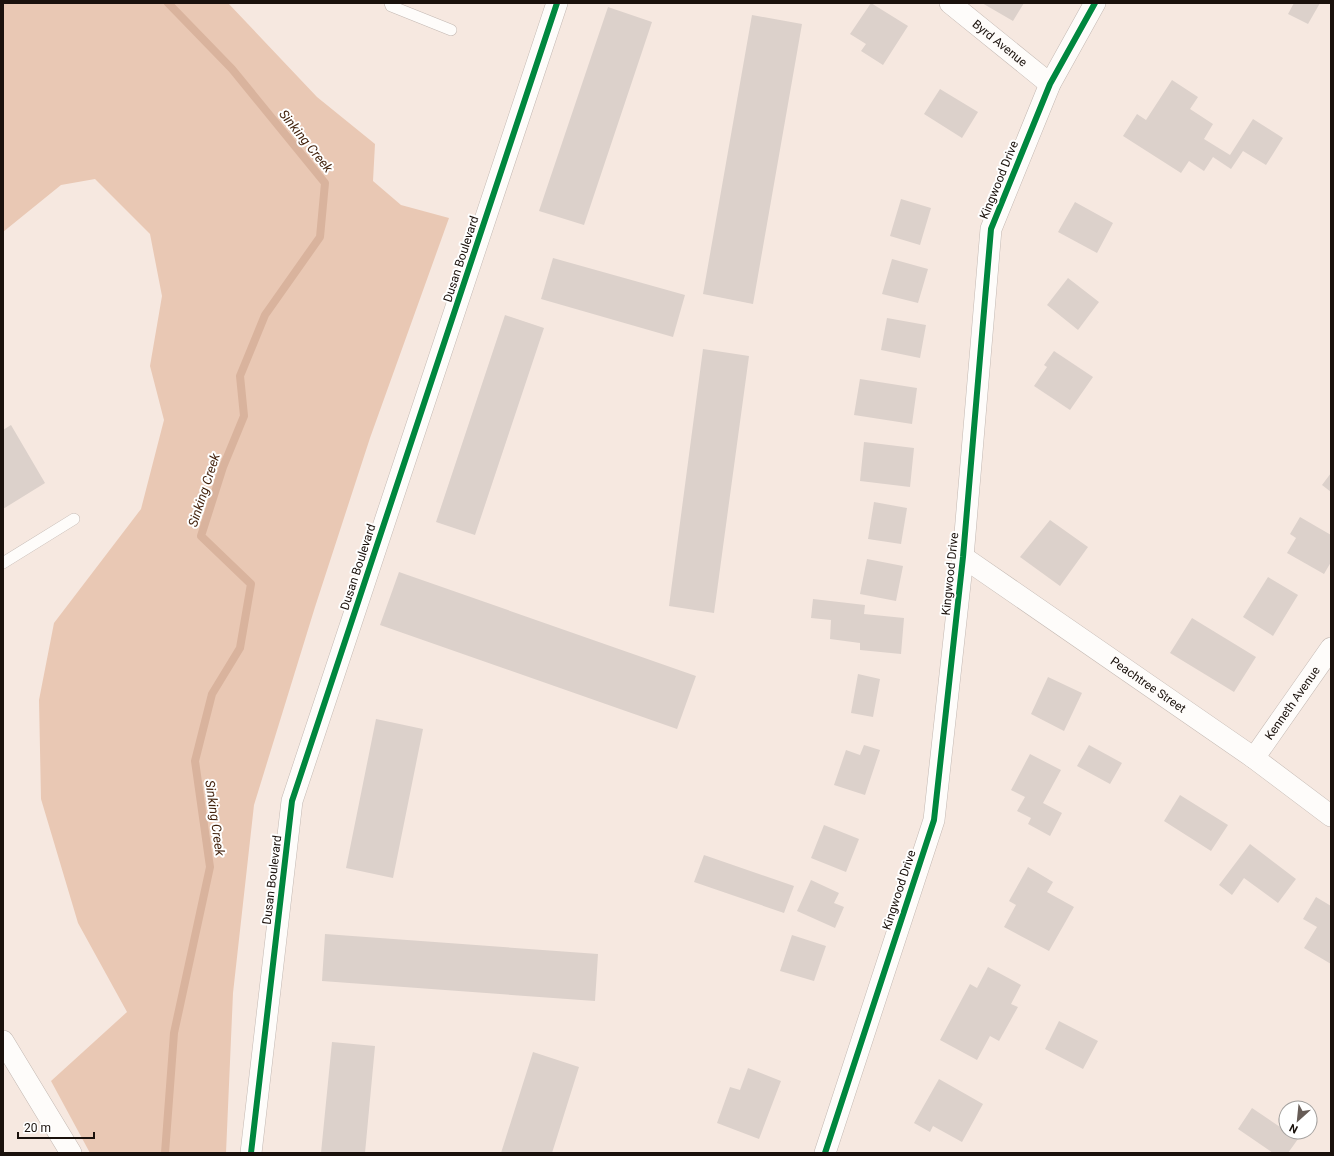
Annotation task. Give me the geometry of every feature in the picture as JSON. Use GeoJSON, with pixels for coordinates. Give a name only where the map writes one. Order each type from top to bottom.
{"type":"FeatureCollection","features":[{"type":"Feature","properties":{"kind":"street","name":"Dusan Boulevard"},"geometry":{"type":"LineString","coordinates":[[251,1153],[292,801],[558,3]]}},
{"type":"Feature","properties":{"kind":"street","name":"Byrd Avenue"},"geometry":{"type":"LineString","coordinates":[[950,3],[1050,84]]}},
{"type":"Feature","properties":{"kind":"street","name":"Kingwood Drive"},"geometry":{"type":"LineString","coordinates":[[825,1153],[934,820],[963,557],[991,229],[1050,84],[1095,3]]}},
{"type":"Feature","properties":{"kind":"street","name":"Peachtree Street"},"geometry":{"type":"LineString","coordinates":[[963,557],[1254,758],[1331,816]]}},
{"type":"Feature","properties":{"kind":"street","name":"Kenneth Avenue"},"geometry":{"type":"LineString","coordinates":[[1254,758],[1331,648]]}},
{"type":"Feature","properties":{"kind":"street"},"geometry":{"type":"LineString","coordinates":[[3,1041],[71,1153]]}},
{"type":"Feature","properties":{"kind":"lane"},"geometry":{"type":"LineString","coordinates":[[390,3],[391,6],[451,30]]}},
{"type":"Feature","properties":{"kind":"lane"},"geometry":{"type":"LineString","coordinates":[[3,562],[74,519]]}},
{"type":"Feature","properties":{"kind":"shaded area"},"geometry":{"type":"Polygon","coordinates":[[[3,3],[228,3],[317,97],[375,144],[373,181],[401,205],[449,218],[370,438],[315,607],[254,805],[233,993],[226,1153],[90,1153],[51,1081],[127,1012],[78,923],[41,799],[39,700],[54,623],[141,509],[164,420],[150,366],[162,296],[150,234],[95,179],[61,185],[3,232],[3,3]]]}},
{"type":"Feature","properties":{"kind":"building"},"geometry":{"type":"Polygon","coordinates":[[[871,3],[908,26],[883,65],[861,51],[866,44],[850,34],[871,3]]]}},
{"type":"Feature","properties":{"kind":"building"},"geometry":{"type":"Polygon","coordinates":[[[982,3],[1024,3],[1013,21],[982,3]]]}},
{"type":"Feature","properties":{"kind":"building"},"geometry":{"type":"Polygon","coordinates":[[[1294,3],[1320,3],[1308,24],[1288,14],[1294,3]]]}},
{"type":"Feature","properties":{"kind":"building"},"geometry":{"type":"Polygon","coordinates":[[[608,7],[652,22],[584,225],[539,211],[608,7]]]}},
{"type":"Feature","properties":{"kind":"building"},"geometry":{"type":"Polygon","coordinates":[[[752,15],[802,24],[753,304],[703,294],[752,15]]]}},
{"type":"Feature","properties":{"kind":"building"},"geometry":{"type":"Polygon","coordinates":[[[1172,80],[1198,97],[1190,109],[1213,124],[1204,139],[1230,155],[1253,119],[1283,138],[1266,165],[1243,151],[1231,169],[1213,157],[1204,171],[1189,161],[1181,173],[1123,136],[1137,114],[1146,120],[1172,80]]]}},
{"type":"Feature","properties":{"kind":"building"},"geometry":{"type":"Polygon","coordinates":[[[940,89],[978,112],[962,138],[924,114],[940,89]]]}},
{"type":"Feature","properties":{"kind":"building"},"geometry":{"type":"Polygon","coordinates":[[[901,199],[931,208],[920,245],[890,236],[901,199]]]}},
{"type":"Feature","properties":{"kind":"building"},"geometry":{"type":"Polygon","coordinates":[[[1075,202],[1113,223],[1097,253],[1058,232],[1075,202]]]}},
{"type":"Feature","properties":{"kind":"building"},"geometry":{"type":"Polygon","coordinates":[[[553,258],[685,295],[673,337],[541,299],[553,258]]]}},
{"type":"Feature","properties":{"kind":"building"},"geometry":{"type":"Polygon","coordinates":[[[892,259],[928,269],[918,303],[882,294],[892,259]]]}},
{"type":"Feature","properties":{"kind":"building"},"geometry":{"type":"Polygon","coordinates":[[[1068,278],[1099,302],[1078,330],[1047,305],[1068,278]]]}},
{"type":"Feature","properties":{"kind":"building"},"geometry":{"type":"Polygon","coordinates":[[[505,315],[544,328],[475,535],[436,522],[505,315]]]}},
{"type":"Feature","properties":{"kind":"building"},"geometry":{"type":"Polygon","coordinates":[[[887,318],[926,325],[920,358],[881,350],[887,318]]]}},
{"type":"Feature","properties":{"kind":"building"},"geometry":{"type":"Polygon","coordinates":[[[703,349],[749,356],[714,613],[669,606],[703,349]]]}},
{"type":"Feature","properties":{"kind":"building"},"geometry":{"type":"Polygon","coordinates":[[[1054,351],[1093,377],[1070,410],[1034,386],[1047,367],[1044,365],[1054,351]]]}},
{"type":"Feature","properties":{"kind":"building"},"geometry":{"type":"Polygon","coordinates":[[[860,379],[917,388],[912,424],[854,415],[860,379]]]}},
{"type":"Feature","properties":{"kind":"building"},"geometry":{"type":"Polygon","coordinates":[[[11,425],[45,483],[3,509],[3,430],[11,425]]]}},
{"type":"Feature","properties":{"kind":"building"},"geometry":{"type":"Polygon","coordinates":[[[864,442],[914,448],[910,487],[860,481],[864,442]]]}},
{"type":"Feature","properties":{"kind":"building"},"geometry":{"type":"Polygon","coordinates":[[[1331,473],[1331,492],[1322,485],[1331,473]]]}},
{"type":"Feature","properties":{"kind":"building"},"geometry":{"type":"Polygon","coordinates":[[[874,502],[907,508],[901,544],[868,539],[874,502]]]}},
{"type":"Feature","properties":{"kind":"building"},"geometry":{"type":"Polygon","coordinates":[[[1300,517],[1331,535],[1331,562],[1324,574],[1287,553],[1296,538],[1290,534],[1300,517]]]}},
{"type":"Feature","properties":{"kind":"building"},"geometry":{"type":"Polygon","coordinates":[[[1050,520],[1088,547],[1060,586],[1020,557],[1050,520]]]}},
{"type":"Feature","properties":{"kind":"building"},"geometry":{"type":"Polygon","coordinates":[[[867,559],[903,566],[896,601],[860,594],[867,559]]]}},
{"type":"Feature","properties":{"kind":"building"},"geometry":{"type":"Polygon","coordinates":[[[399,572],[696,676],[677,729],[380,625],[399,572]]]}},
{"type":"Feature","properties":{"kind":"building"},"geometry":{"type":"Polygon","coordinates":[[[1268,577],[1298,595],[1273,636],[1243,617],[1268,577]]]}},
{"type":"Feature","properties":{"kind":"building"},"geometry":{"type":"Polygon","coordinates":[[[813,599],[865,605],[864,614],[904,618],[901,654],[860,650],[860,643],[830,639],[831,620],[811,618],[813,599]]]}},
{"type":"Feature","properties":{"kind":"building"},"geometry":{"type":"Polygon","coordinates":[[[1192,618],[1256,657],[1234,692],[1170,653],[1192,618]]]}},
{"type":"Feature","properties":{"kind":"building"},"geometry":{"type":"Polygon","coordinates":[[[858,674],[880,679],[873,717],[851,713],[858,674]]]}},
{"type":"Feature","properties":{"kind":"building"},"geometry":{"type":"Polygon","coordinates":[[[1048,677],[1082,693],[1064,731],[1031,714],[1048,677]]]}},
{"type":"Feature","properties":{"kind":"building"},"geometry":{"type":"Polygon","coordinates":[[[376,719],[423,729],[393,878],[346,868],[376,719]]]}},
{"type":"Feature","properties":{"kind":"building"},"geometry":{"type":"Polygon","coordinates":[[[864,745],[880,750],[865,795],[834,785],[846,750],[860,755],[864,745]]]}},
{"type":"Feature","properties":{"kind":"building"},"geometry":{"type":"Polygon","coordinates":[[[1089,745],[1122,763],[1110,784],[1077,766],[1089,745]]]}},
{"type":"Feature","properties":{"kind":"building"},"geometry":{"type":"Polygon","coordinates":[[[1030,754],[1061,770],[1043,803],[1062,813],[1050,836],[1028,824],[1031,818],[1017,811],[1025,797],[1011,790],[1030,754]]]}},
{"type":"Feature","properties":{"kind":"building"},"geometry":{"type":"Polygon","coordinates":[[[1180,795],[1228,825],[1211,851],[1164,821],[1180,795]]]}},
{"type":"Feature","properties":{"kind":"building"},"geometry":{"type":"Polygon","coordinates":[[[824,825],[859,839],[846,872],[811,858],[824,825]]]}},
{"type":"Feature","properties":{"kind":"building"},"geometry":{"type":"Polygon","coordinates":[[[1250,844],[1296,879],[1278,903],[1244,878],[1232,895],[1219,885],[1250,844]]]}},
{"type":"Feature","properties":{"kind":"building"},"geometry":{"type":"Polygon","coordinates":[[[704,855],[794,886],[784,913],[694,882],[704,855]]]}},
{"type":"Feature","properties":{"kind":"building"},"geometry":{"type":"Polygon","coordinates":[[[1028,867],[1053,882],[1047,892],[1074,907],[1049,951],[1004,927],[1016,905],[1009,901],[1028,867]]]}},
{"type":"Feature","properties":{"kind":"building"},"geometry":{"type":"Polygon","coordinates":[[[811,880],[839,893],[834,903],[844,907],[835,928],[797,911],[811,880]]]}},
{"type":"Feature","properties":{"kind":"building"},"geometry":{"type":"Polygon","coordinates":[[[1316,897],[1331,906],[1331,964],[1304,948],[1317,927],[1303,919],[1316,897]]]}},
{"type":"Feature","properties":{"kind":"building"},"geometry":{"type":"Polygon","coordinates":[[[325,934],[598,954],[595,1001],[322,981],[325,934]]]}},
{"type":"Feature","properties":{"kind":"building"},"geometry":{"type":"Polygon","coordinates":[[[792,935],[826,946],[814,981],[780,971],[792,935]]]}},
{"type":"Feature","properties":{"kind":"building"},"geometry":{"type":"Polygon","coordinates":[[[988,967],[1021,985],[1011,1004],[1018,1007],[999,1041],[990,1036],[977,1060],[940,1040],[970,984],[977,988],[988,967]]]}},
{"type":"Feature","properties":{"kind":"building"},"geometry":{"type":"Polygon","coordinates":[[[1059,1021],[1098,1041],[1083,1069],[1045,1049],[1059,1021]]]}},
{"type":"Feature","properties":{"kind":"building"},"geometry":{"type":"Polygon","coordinates":[[[332,1042],[375,1046],[365,1153],[321,1153],[332,1042]]]}},
{"type":"Feature","properties":{"kind":"building"},"geometry":{"type":"Polygon","coordinates":[[[533,1052],[579,1067],[552,1153],[501,1153],[533,1052]]]}},
{"type":"Feature","properties":{"kind":"building"},"geometry":{"type":"Polygon","coordinates":[[[748,1068],[781,1081],[759,1139],[717,1123],[730,1087],[740,1090],[748,1068]]]}},
{"type":"Feature","properties":{"kind":"building"},"geometry":{"type":"Polygon","coordinates":[[[939,1079],[983,1104],[962,1142],[933,1126],[930,1132],[914,1123],[939,1079]]]}},
{"type":"Feature","properties":{"kind":"building"},"geometry":{"type":"Polygon","coordinates":[[[1252,1108],[1278,1126],[1278,1140],[1297,1140],[1288,1153],[1273,1153],[1238,1129],[1252,1108]]]}},
{"type":"Feature","properties":{"kind":"waterway","name":"Sinking Creek"},"geometry":{"type":"LineString","coordinates":[[165,1153],[174,1033],[210,867],[195,761],[212,694],[240,648],[251,584],[201,536],[223,467],[244,416],[240,376],[265,315],[320,237],[325,183],[232,69],[168,3]]}},
{"type":"Feature","properties":{"kind":"cycle path"},"geometry":{"type":"LineString","coordinates":[[251,1153],[292,801],[557,3]]}},
{"type":"Feature","properties":{"kind":"cycle path"},"geometry":{"type":"LineString","coordinates":[[825,1153],[934,820],[963,557],[991,229],[1050,84],[1095,3]]}}]}
